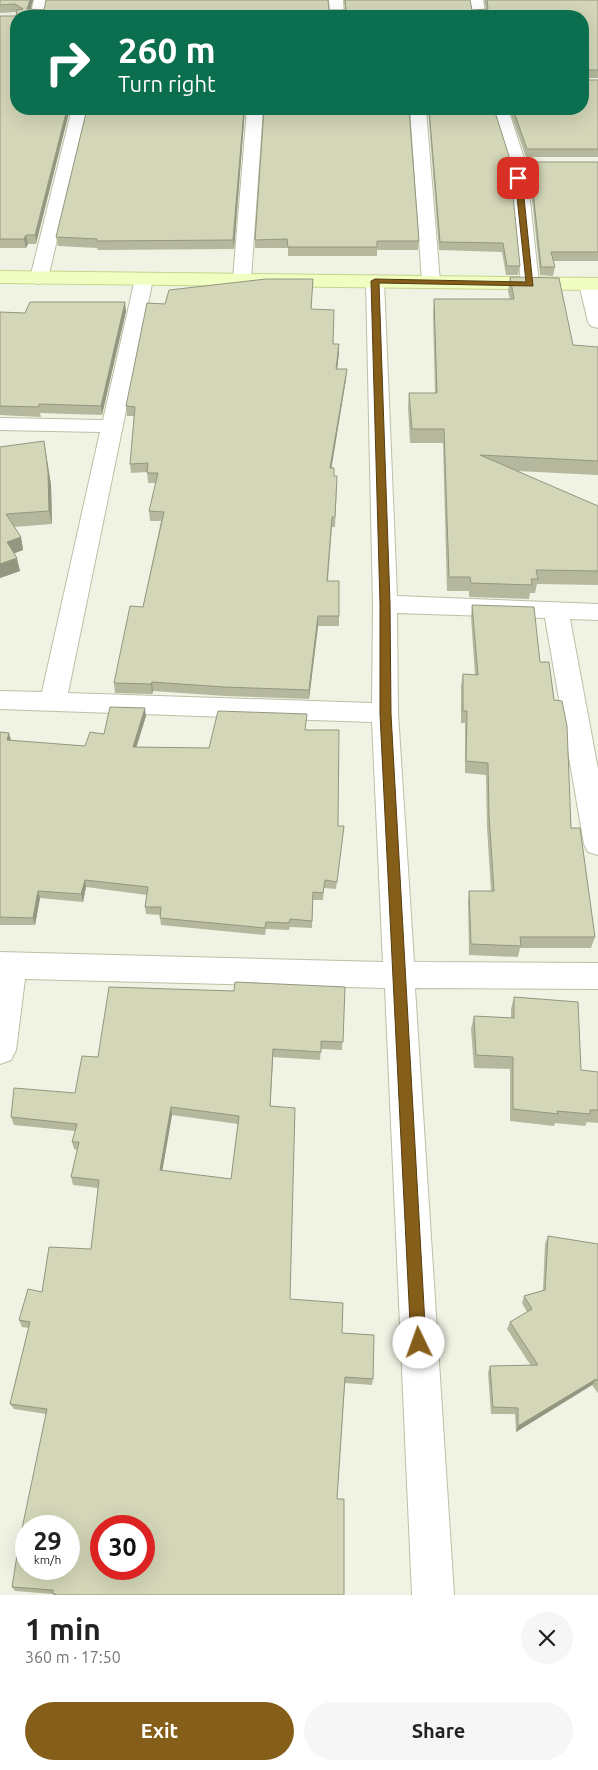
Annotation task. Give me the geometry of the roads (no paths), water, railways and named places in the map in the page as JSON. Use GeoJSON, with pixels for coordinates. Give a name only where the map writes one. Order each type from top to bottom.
{"type":"FeatureCollection","features":[{"type":"Feature","properties":{"kind":"street"},"geometry":{"type":"LineString","coordinates":[[39,278],[79,115]]}},
{"type":"Feature","properties":{"kind":"street"},"geometry":{"type":"LineString","coordinates":[[242,280],[255,115]]}},
{"type":"Feature","properties":{"kind":"street"},"geometry":{"type":"LineString","coordinates":[[418,115],[431,282]]}},
{"type":"Feature","properties":{"kind":"street"},"geometry":{"type":"LineString","coordinates":[[502,115],[518,164],[530,284]]}},
{"type":"Feature","properties":{"kind":"street"},"geometry":{"type":"LineString","coordinates":[[518,164],[536,164]]}},
{"type":"Feature","properties":{"kind":"street"},"geometry":{"type":"LineString","coordinates":[[0,277],[593,284],[598,322]]}},
{"type":"Feature","properties":{"kind":"street"},"geometry":{"type":"LineString","coordinates":[[53,701],[144,279]]}},
{"type":"Feature","properties":{"kind":"street"},"geometry":{"type":"LineString","coordinates":[[375,281],[385,604],[385,714],[433,1595]]}},
{"type":"Feature","properties":{"kind":"street"},"geometry":{"type":"LineString","coordinates":[[0,424],[112,426]]}},
{"type":"Feature","properties":{"kind":"street"},"geometry":{"type":"LineString","coordinates":[[385,604],[598,612]]}},
{"type":"Feature","properties":{"kind":"street"},"geometry":{"type":"LineString","coordinates":[[556,611],[598,844]]}},
{"type":"Feature","properties":{"kind":"street"},"geometry":{"type":"LineString","coordinates":[[0,700],[385,714]]}},
{"type":"Feature","properties":{"kind":"street"},"geometry":{"type":"LineString","coordinates":[[0,1050],[6,965],[398,975],[598,976]]}}]}
